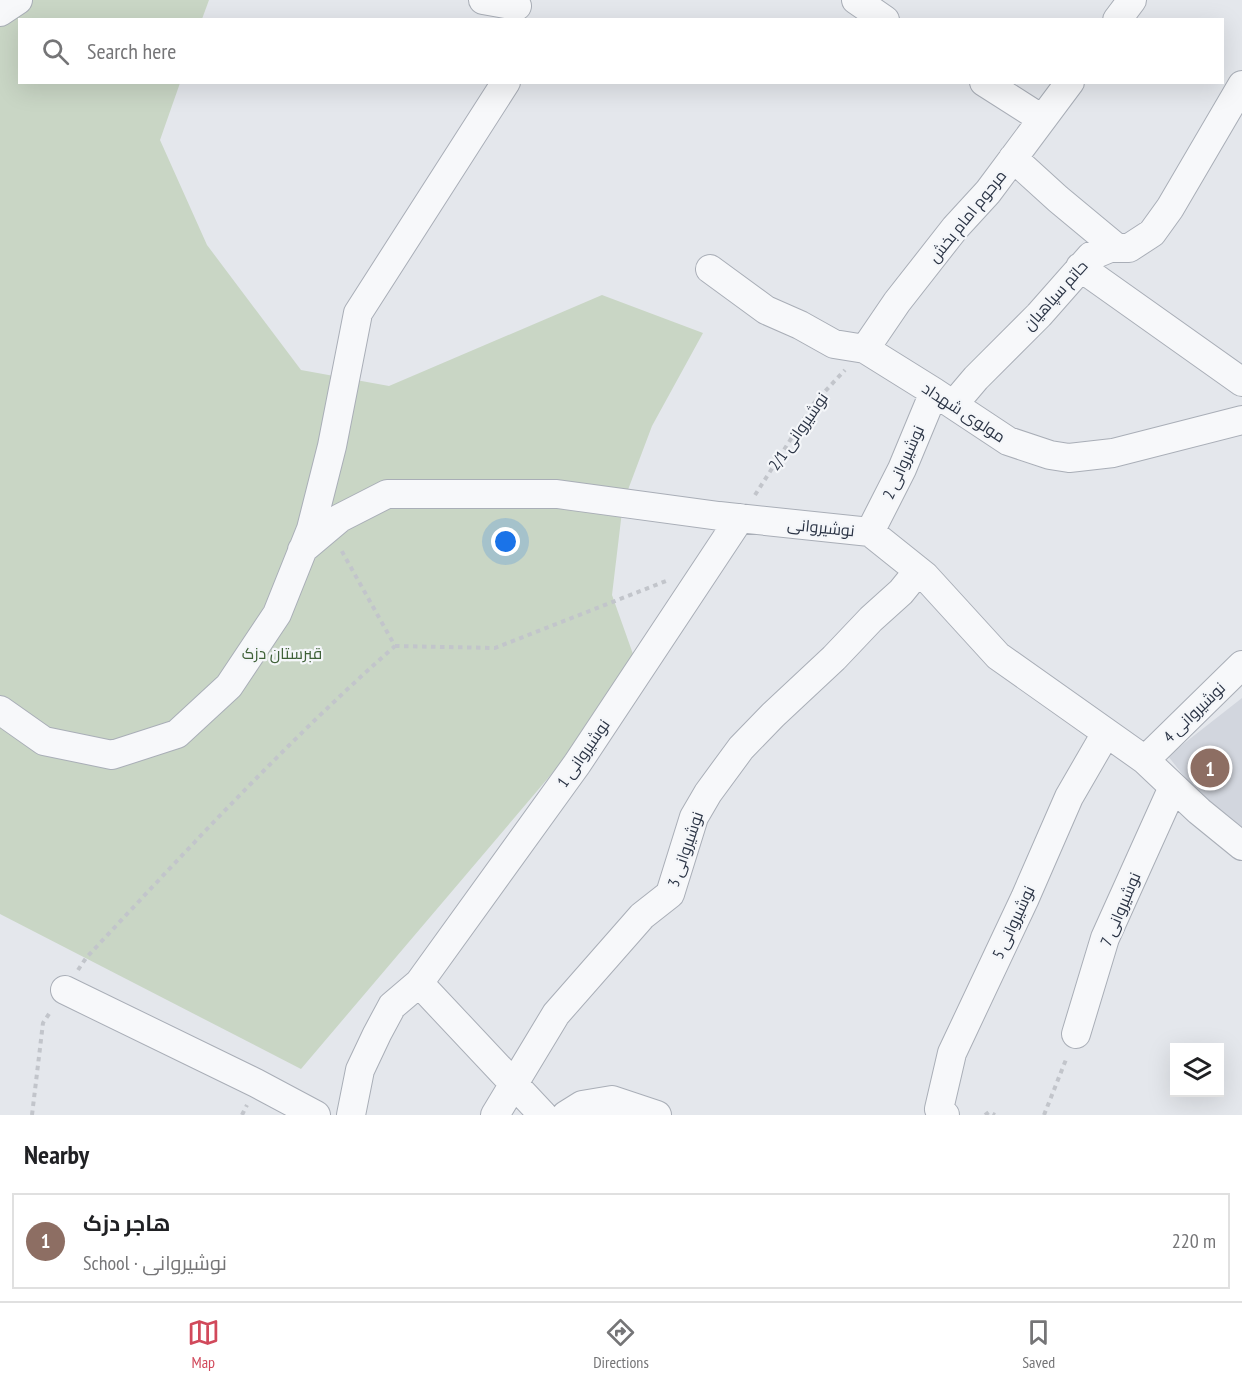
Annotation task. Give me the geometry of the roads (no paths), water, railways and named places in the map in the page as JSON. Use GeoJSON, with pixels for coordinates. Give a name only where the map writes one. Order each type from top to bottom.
{"type":"FeatureCollection","features":[{"type":"Feature","properties":{"kind":"street"},"geometry":{"type":"LineString","coordinates":[[0,12],[18,0]]}},
{"type":"Feature","properties":{"kind":"street"},"geometry":{"type":"LineString","coordinates":[[483,0],[517,9]]}},
{"type":"Feature","properties":{"kind":"street"},"geometry":{"type":"LineString","coordinates":[[856,0],[882,18]]}},
{"type":"Feature","properties":{"kind":"street"},"geometry":{"type":"LineString","coordinates":[[1118,18],[1132,0]]}},
{"type":"Feature","properties":{"kind":"street"},"geometry":{"type":"LineString","coordinates":[[0,710],[44,741],[112,755],[177,734],[229,686],[277,614],[311,529],[332,446],[358,313],[505,84]]}},
{"type":"Feature","properties":{"kind":"street"},"geometry":{"type":"LineString","coordinates":[[987,84],[1042,119]]}},
{"type":"Feature","properties":{"kind":"street","name":"مرحوم امام بخش"},"geometry":{"type":"LineString","coordinates":[[865,349],[897,302],[955,228],[988,192],[1068,84]]}},
{"type":"Feature","properties":{"kind":"street","name":"حاتم سپاهیان"},"geometry":{"type":"LineString","coordinates":[[944,398],[976,378],[1039,315],[1091,256],[1110,248],[1129,248],[1152,233],[1170,208],[1242,85]]}},
{"type":"Feature","properties":{"kind":"street"},"geometry":{"type":"LineString","coordinates":[[1013,158],[1058,199],[1118,248]]}},
{"type":"Feature","properties":{"kind":"street"},"geometry":{"type":"LineString","coordinates":[[1080,267],[1242,382]]}},
{"type":"Feature","properties":{"kind":"street","name":"مولوی شهداد"},"geometry":{"type":"LineString","coordinates":[[710,268],[766,310],[834,344],[865,349],[1008,441],[1050,455],[1069,458],[1113,453],[1242,420]]}},
{"type":"Feature","properties":{"kind":"street","name":"نوشیروانی 2"},"geometry":{"type":"LineString","coordinates":[[870,532],[902,469],[944,398]]}},
{"type":"Feature","properties":{"kind":"street","name":"نوشیروانی"},"geometry":{"type":"LineString","coordinates":[[302,550],[340,518],[387,494],[557,494],[870,532],[918,571],[998,656],[1145,760],[1199,811],[1242,846]]}},
{"type":"Feature","properties":{"kind":"street","name":"نوشیروانی 1"},"geometry":{"type":"LineString","coordinates":[[351,1115],[360,1070],[392,1006],[419,983],[577,764],[740,518]]}},
{"type":"Feature","properties":{"kind":"street","name":"نوشیروانی 3"},"geometry":{"type":"LineString","coordinates":[[495,1115],[556,1014],[642,916],[670,894],[694,817],[741,748],[902,592],[918,571]]}},
{"type":"Feature","properties":{"kind":"street","name":"نوشیروانی 4"},"geometry":{"type":"LineString","coordinates":[[1145,760],[1242,665]]}},
{"type":"Feature","properties":{"kind":"street","name":"نوشیروانی 5"},"geometry":{"type":"LineString","coordinates":[[945,1115],[939,1109],[952,1053],[1025,898],[1069,797],[1106,733]]}},
{"type":"Feature","properties":{"kind":"street","name":"نوشیروانی 7"},"geometry":{"type":"LineString","coordinates":[[1076,1034],[1105,939],[1173,787]]}},
{"type":"Feature","properties":{"kind":"street"},"geometry":{"type":"LineString","coordinates":[[419,983],[543,1115]]}},
{"type":"Feature","properties":{"kind":"street"},"geometry":{"type":"LineString","coordinates":[[64,990],[256,1083],[316,1115]]}},
{"type":"Feature","properties":{"kind":"street"},"geometry":{"type":"LineString","coordinates":[[566,1115],[582,1105],[612,1100],[657,1115]]}},
{"type":"Feature","properties":{"kind":"place","name":"هاجر دزک"},"geometry":{"type":"Point","coordinates":[1210,768]}},
{"type":"Feature","properties":{"kind":"park label","name":"قبرستان دزک"},"geometry":{"type":"Point","coordinates":[282,653]}}]}
